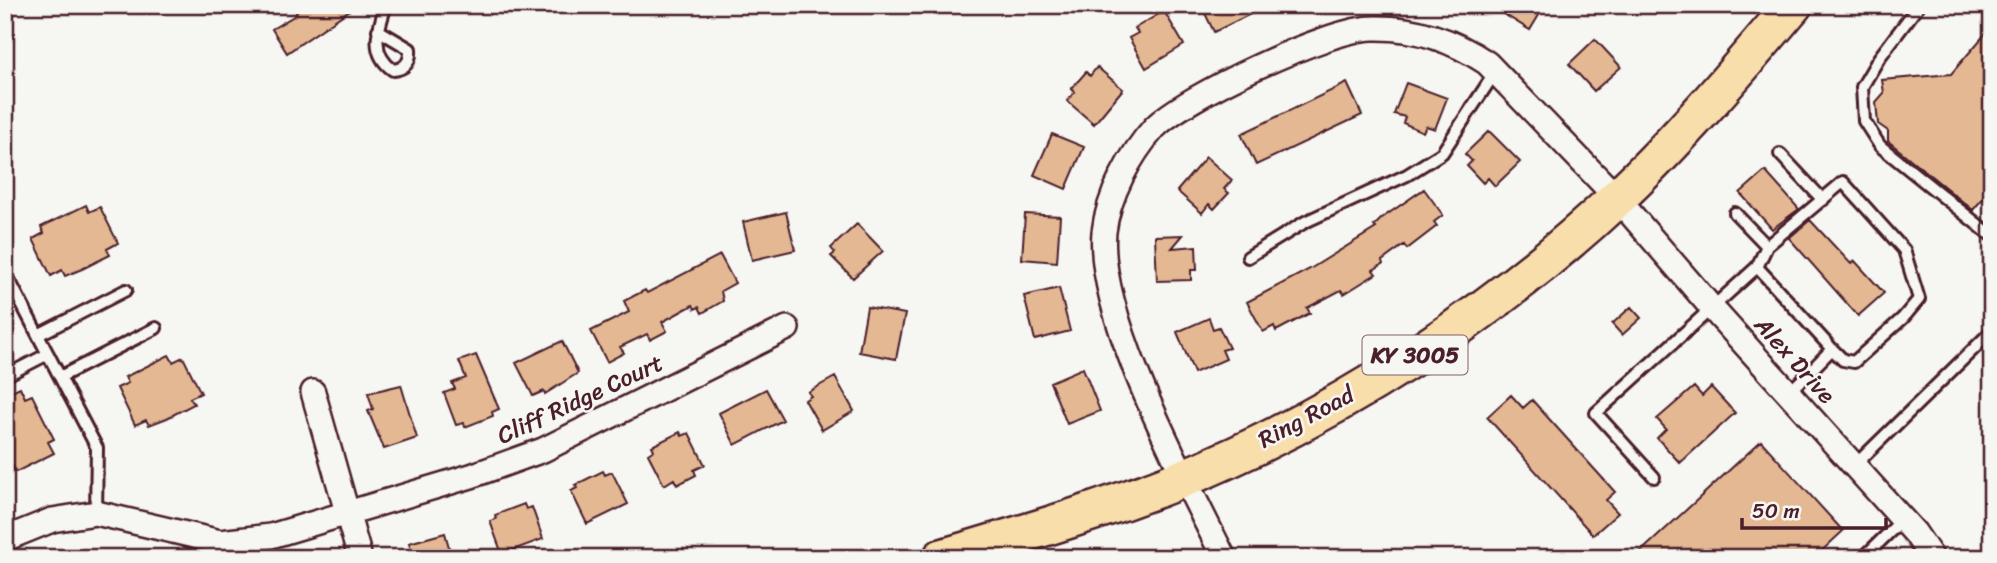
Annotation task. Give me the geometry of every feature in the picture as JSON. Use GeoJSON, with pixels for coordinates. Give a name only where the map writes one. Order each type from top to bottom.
{"type":"FeatureCollection","features":[{"type":"Feature","properties":{"kind":"main road","name":"Ring Road"},"geometry":{"type":"LineString","coordinates":[[942,558],[1104,507],[1185,477],[1302,421],[1386,374],[1497,298],[1617,198],[1714,98],[1793,5]]}},
{"type":"Feature","properties":{"kind":"street","name":"Alex Drive"},"geometry":{"type":"LineString","coordinates":[[1224,558],[1136,368],[1114,305],[1105,265],[1104,231],[1136,149],[1156,126],[1184,107],[1307,43],[1371,27],[1437,37],[1464,47],[1496,71],[1617,198],[1711,307],[1903,519],[1932,558]]}},
{"type":"Feature","properties":{"kind":"street","name":"Cliff Ridge Court"},"geometry":{"type":"LineString","coordinates":[[96,513],[244,549],[271,536],[471,475],[543,450],[787,328]]}},
{"type":"Feature","properties":{"kind":"street"},"geometry":{"type":"LineString","coordinates":[[313,392],[360,558]]}},
{"type":"Feature","properties":{"kind":"street"},"geometry":{"type":"LineString","coordinates":[[5,539],[52,520],[96,513]]}},
{"type":"Feature","properties":{"kind":"lane"},"geometry":{"type":"LineString","coordinates":[[378,30],[386,5]]}},
{"type":"Feature","properties":{"kind":"lane"},"geometry":{"type":"LineString","coordinates":[[1919,5],[1879,58],[1862,87],[1864,121],[1880,146],[1992,236]]}},
{"type":"Feature","properties":{"kind":"lane"},"geometry":{"type":"LineString","coordinates":[[1248,257],[1305,222],[1407,175],[1442,153],[1496,71]]}},
{"type":"Feature","properties":{"kind":"lane"},"geometry":{"type":"LineString","coordinates":[[1780,154],[1823,200]]}},
{"type":"Feature","properties":{"kind":"lane"},"geometry":{"type":"LineString","coordinates":[[1654,477],[1596,413],[1757,267],[1767,246],[1843,182],[1905,250],[1919,299],[1903,318],[1854,362],[1843,360],[1757,267]]}},
{"type":"Feature","properties":{"kind":"lane"},"geometry":{"type":"LineString","coordinates":[[1735,213],[1767,246]]}},
{"type":"Feature","properties":{"kind":"lane"},"geometry":{"type":"LineString","coordinates":[[5,272],[97,448],[96,513]]}},
{"type":"Feature","properties":{"kind":"lane"},"geometry":{"type":"LineString","coordinates":[[38,335],[126,290]]}},
{"type":"Feature","properties":{"kind":"lane"},"geometry":{"type":"LineString","coordinates":[[60,377],[156,328]]}},
{"type":"Feature","properties":{"kind":"lane"},"geometry":{"type":"LineString","coordinates":[[1855,465],[1992,331]]}},
{"type":"Feature","properties":{"kind":"lane"},"geometry":{"type":"LineString","coordinates":[[1789,393],[1832,349]]}},
{"type":"Feature","properties":{"kind":"lane"},"geometry":{"type":"LineString","coordinates":[[5,376],[48,354]]}},
{"type":"Feature","properties":{"kind":"lane"},"geometry":{"type":"LineString","coordinates":[[1863,558],[1903,519]]}},
{"type":"Feature","properties":{"kind":"building"},"geometry":{"type":"Polygon","coordinates":[[[293,5],[357,5],[287,53],[272,29],[297,14],[293,5]]]}},
{"type":"Feature","properties":{"kind":"building"},"geometry":{"type":"Polygon","coordinates":[[[1201,5],[1269,5],[1214,32],[1201,5]]]}},
{"type":"Feature","properties":{"kind":"building"},"geometry":{"type":"Polygon","coordinates":[[[1489,5],[1545,5],[1530,30],[1489,5]]]}},
{"type":"Feature","properties":{"kind":"building"},"geometry":{"type":"Polygon","coordinates":[[[1164,11],[1184,45],[1146,68],[1129,38],[1138,33],[1135,28],[1164,11]]]}},
{"type":"Feature","properties":{"kind":"building"},"geometry":{"type":"Polygon","coordinates":[[[1992,26],[1992,188],[1973,210],[1888,141],[1888,131],[1878,124],[1876,102],[1884,93],[1882,80],[1951,74],[1992,26]]]}},
{"type":"Feature","properties":{"kind":"building"},"geometry":{"type":"Polygon","coordinates":[[[1595,39],[1621,67],[1594,91],[1569,64],[1595,39]]]}},
{"type":"Feature","properties":{"kind":"building"},"geometry":{"type":"Polygon","coordinates":[[[1097,67],[1123,89],[1094,124],[1067,101],[1075,92],[1071,89],[1086,72],[1090,76],[1097,67]]]}},
{"type":"Feature","properties":{"kind":"building"},"geometry":{"type":"Polygon","coordinates":[[[1347,83],[1362,115],[1256,165],[1241,134],[1347,83]]]}},
{"type":"Feature","properties":{"kind":"building"},"geometry":{"type":"Polygon","coordinates":[[[1406,83],[1447,98],[1435,129],[1426,126],[1423,132],[1403,123],[1405,117],[1394,114],[1406,83]]]}},
{"type":"Feature","properties":{"kind":"building"},"geometry":{"type":"Polygon","coordinates":[[[1489,131],[1520,162],[1495,186],[1488,178],[1483,183],[1467,166],[1472,161],[1465,154],[1489,131]]]}},
{"type":"Feature","properties":{"kind":"building"},"geometry":{"type":"Polygon","coordinates":[[[1052,134],[1084,147],[1066,189],[1034,175],[1052,134]]]}},
{"type":"Feature","properties":{"kind":"building"},"geometry":{"type":"Polygon","coordinates":[[[1206,157],[1232,180],[1224,189],[1229,193],[1214,209],[1209,204],[1202,213],[1177,191],[1206,157]]]}},
{"type":"Feature","properties":{"kind":"building"},"geometry":{"type":"Polygon","coordinates":[[[1765,171],[1799,209],[1772,229],[1740,193],[1765,171]]]}},
{"type":"Feature","properties":{"kind":"building"},"geometry":{"type":"Polygon","coordinates":[[[1424,189],[1443,215],[1434,222],[1437,226],[1407,249],[1404,245],[1382,261],[1383,264],[1373,270],[1376,274],[1344,294],[1341,290],[1307,308],[1310,313],[1276,331],[1274,326],[1263,332],[1247,302],[1310,269],[1376,228],[1374,226],[1382,218],[1424,189]]]}},
{"type":"Feature","properties":{"kind":"building"},"geometry":{"type":"Polygon","coordinates":[[[86,205],[89,212],[100,207],[118,243],[107,249],[110,255],[82,269],[65,276],[62,270],[51,276],[33,239],[44,233],[41,227],[86,205]]]}},
{"type":"Feature","properties":{"kind":"building"},"geometry":{"type":"Polygon","coordinates":[[[786,212],[795,250],[752,260],[743,222],[786,212]]]}},
{"type":"Feature","properties":{"kind":"building"},"geometry":{"type":"Polygon","coordinates":[[[1025,214],[1060,216],[1057,262],[1022,259],[1025,214]]]}},
{"type":"Feature","properties":{"kind":"building"},"geometry":{"type":"Polygon","coordinates":[[[1810,220],[1851,264],[1855,261],[1884,293],[1858,316],[1789,238],[1810,220]]]}},
{"type":"Feature","properties":{"kind":"building"},"geometry":{"type":"Polygon","coordinates":[[[857,224],[883,251],[853,278],[831,256],[835,253],[831,248],[857,224]]]}},
{"type":"Feature","properties":{"kind":"building"},"geometry":{"type":"Polygon","coordinates":[[[1183,235],[1172,248],[1196,246],[1197,270],[1191,270],[1191,280],[1157,281],[1155,236],[1183,235]]]}},
{"type":"Feature","properties":{"kind":"building"},"geometry":{"type":"Polygon","coordinates":[[[720,255],[735,283],[721,291],[723,301],[702,313],[699,307],[695,309],[693,305],[662,322],[667,331],[650,340],[647,334],[620,347],[624,353],[607,362],[591,331],[629,312],[624,301],[645,290],[647,293],[720,255]]]}},
{"type":"Feature","properties":{"kind":"building"},"geometry":{"type":"Polygon","coordinates":[[[1059,288],[1070,331],[1035,340],[1024,296],[1059,288]]]}},
{"type":"Feature","properties":{"kind":"building"},"geometry":{"type":"Polygon","coordinates":[[[867,307],[905,314],[896,359],[859,352],[867,307]]]}},
{"type":"Feature","properties":{"kind":"building"},"geometry":{"type":"Polygon","coordinates":[[[1631,307],[1641,318],[1622,335],[1612,324],[1631,307]]]}},
{"type":"Feature","properties":{"kind":"building"},"geometry":{"type":"Polygon","coordinates":[[[1209,318],[1213,329],[1219,327],[1229,348],[1222,350],[1226,359],[1194,373],[1177,332],[1209,318]]]}},
{"type":"Feature","properties":{"kind":"building"},"geometry":{"type":"Polygon","coordinates":[[[562,341],[578,373],[545,394],[544,391],[533,396],[516,363],[562,341]]]}},
{"type":"Feature","properties":{"kind":"building"},"geometry":{"type":"Polygon","coordinates":[[[169,355],[173,362],[183,357],[201,393],[190,398],[194,404],[167,418],[149,425],[146,420],[135,425],[117,388],[128,383],[125,377],[169,355]]]}},
{"type":"Feature","properties":{"kind":"building"},"geometry":{"type":"Polygon","coordinates":[[[476,355],[499,409],[492,412],[493,416],[465,427],[464,423],[456,425],[444,393],[455,389],[452,383],[466,378],[459,361],[476,355]]]}},
{"type":"Feature","properties":{"kind":"building"},"geometry":{"type":"Polygon","coordinates":[[[1083,368],[1100,411],[1067,424],[1050,382],[1083,368]]]}},
{"type":"Feature","properties":{"kind":"building"},"geometry":{"type":"Polygon","coordinates":[[[835,377],[854,411],[822,430],[805,400],[811,396],[808,392],[835,377]]]}},
{"type":"Feature","properties":{"kind":"building"},"geometry":{"type":"Polygon","coordinates":[[[401,385],[417,438],[384,449],[368,411],[373,409],[368,393],[401,385]]]}},
{"type":"Feature","properties":{"kind":"building"},"geometry":{"type":"Polygon","coordinates":[[[20,387],[25,398],[32,395],[54,439],[48,442],[54,453],[16,472],[10,461],[5,463],[5,394],[20,387]]]}},
{"type":"Feature","properties":{"kind":"building"},"geometry":{"type":"Polygon","coordinates":[[[1694,387],[1702,396],[1711,387],[1735,413],[1680,463],[1657,438],[1666,429],[1657,419],[1694,387]]]}},
{"type":"Feature","properties":{"kind":"building"},"geometry":{"type":"Polygon","coordinates":[[[766,389],[783,420],[735,445],[719,413],[766,389]]]}},
{"type":"Feature","properties":{"kind":"building"},"geometry":{"type":"Polygon","coordinates":[[[1511,395],[1523,408],[1532,400],[1615,492],[1606,500],[1618,513],[1593,535],[1487,417],[1511,395]]]}},
{"type":"Feature","properties":{"kind":"building"},"geometry":{"type":"Polygon","coordinates":[[[680,432],[682,436],[689,433],[705,465],[694,470],[696,475],[677,485],[674,479],[664,485],[648,454],[654,450],[652,446],[680,432]]]}},
{"type":"Feature","properties":{"kind":"building"},"geometry":{"type":"Polygon","coordinates":[[[1761,441],[1843,531],[1814,558],[1634,558],[1761,441]]]}},
{"type":"Feature","properties":{"kind":"building"},"geometry":{"type":"Polygon","coordinates":[[[603,471],[605,475],[612,472],[628,504],[587,524],[571,491],[577,488],[575,485],[603,471]]]}},
{"type":"Feature","properties":{"kind":"building"},"geometry":{"type":"Polygon","coordinates":[[[524,504],[526,509],[532,507],[543,539],[502,554],[490,521],[496,519],[495,515],[524,504]]]}},
{"type":"Feature","properties":{"kind":"building"},"geometry":{"type":"Polygon","coordinates":[[[445,533],[452,558],[414,558],[409,543],[445,533]]]}}]}
